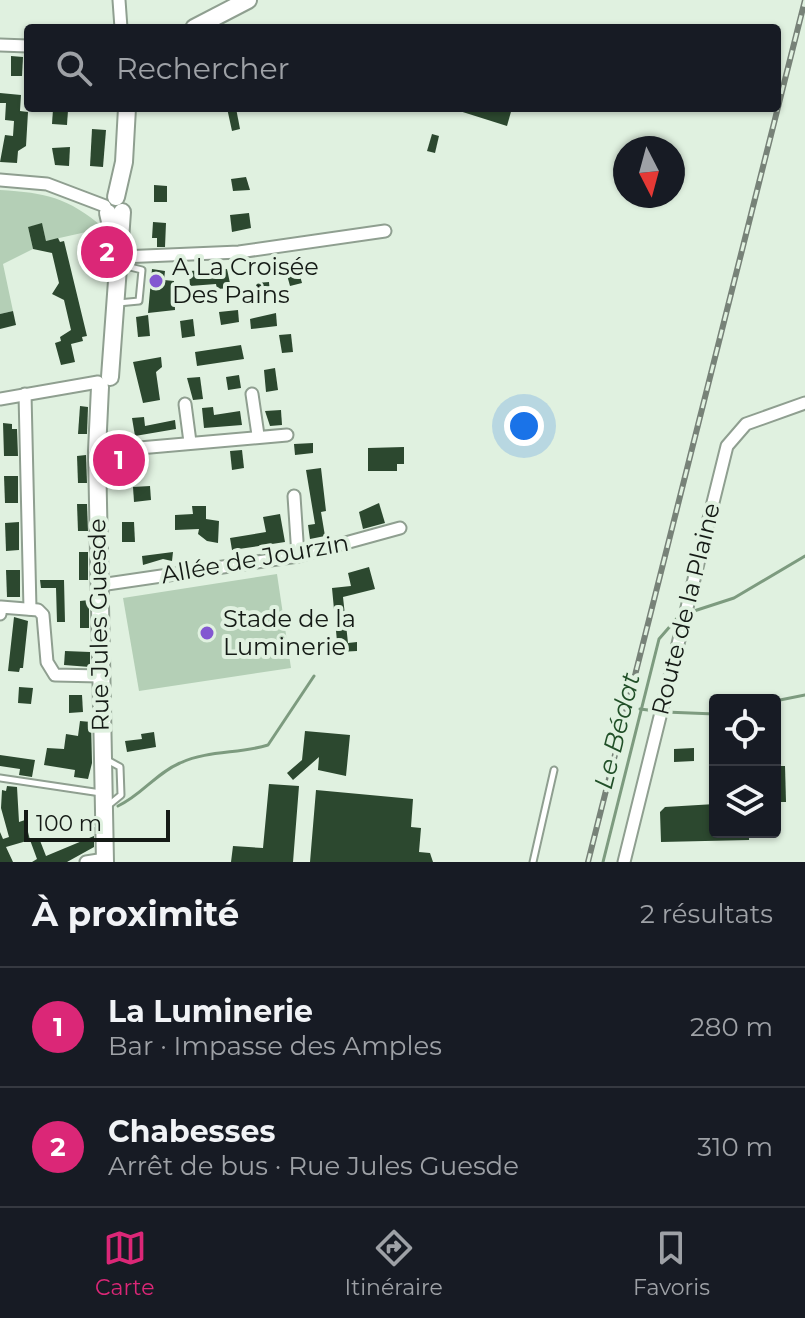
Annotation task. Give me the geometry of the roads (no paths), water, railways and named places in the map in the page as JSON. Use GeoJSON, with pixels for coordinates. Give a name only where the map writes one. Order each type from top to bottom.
{"type":"FeatureCollection","features":[{"type":"Feature","properties":{"kind":"main road"},"geometry":{"type":"LineString","coordinates":[[202,24],[248,0]]}},
{"type":"Feature","properties":{"kind":"main road"},"geometry":{"type":"LineString","coordinates":[[113,207],[124,162],[127,112]]}},
{"type":"Feature","properties":{"kind":"main road","name":"Rue Jules Guesde"},"geometry":{"type":"LineString","coordinates":[[106,799],[109,761],[104,382],[121,261],[113,207]]}},
{"type":"Feature","properties":{"kind":"main road","name":"Rue Jules Guesde"},"geometry":{"type":"LineString","coordinates":[[108,861],[100,676],[97,451],[115,236],[113,207]]}},
{"type":"Feature","properties":{"kind":"street"},"geometry":{"type":"LineString","coordinates":[[119,0],[121,24]]}},
{"type":"Feature","properties":{"kind":"street"},"geometry":{"type":"LineString","coordinates":[[0,45],[24,46]]}},
{"type":"Feature","properties":{"kind":"street"},"geometry":{"type":"LineString","coordinates":[[0,180],[47,184],[113,207]]}},
{"type":"Feature","properties":{"kind":"street"},"geometry":{"type":"LineString","coordinates":[[121,261],[239,252],[385,231]]}},
{"type":"Feature","properties":{"kind":"street"},"geometry":{"type":"LineString","coordinates":[[0,399],[104,382]]}},
{"type":"Feature","properties":{"kind":"street"},"geometry":{"type":"LineString","coordinates":[[25,394],[30,609]]}},
{"type":"Feature","properties":{"kind":"street"},"geometry":{"type":"LineString","coordinates":[[252,394],[258,435]]}},
{"type":"Feature","properties":{"kind":"street","name":"Route de la Plaine"},"geometry":{"type":"LineString","coordinates":[[624,862],[727,446],[746,424],[805,403]]}},
{"type":"Feature","properties":{"kind":"street"},"geometry":{"type":"LineString","coordinates":[[185,404],[190,442]]}},
{"type":"Feature","properties":{"kind":"street"},"geometry":{"type":"LineString","coordinates":[[105,451],[258,435],[287,435]]}},
{"type":"Feature","properties":{"kind":"street"},"geometry":{"type":"LineString","coordinates":[[294,496],[298,556]]}},
{"type":"Feature","properties":{"kind":"street","name":"Allée de Jourzin"},"geometry":{"type":"LineString","coordinates":[[107,584],[298,556],[400,528]]}},
{"type":"Feature","properties":{"kind":"street"},"geometry":{"type":"LineString","coordinates":[[0,614],[1,607],[30,609],[43,615],[48,669],[55,675],[100,676]]}},
{"type":"Feature","properties":{"kind":"street"},"geometry":{"type":"LineString","coordinates":[[86,862],[108,861]]}},
{"type":"Feature","properties":{"kind":"lane"},"geometry":{"type":"LineString","coordinates":[[533,862],[554,770]]}},
{"type":"Feature","properties":{"kind":"lane"},"geometry":{"type":"LineString","coordinates":[[0,778],[106,799]]}},
{"type":"Feature","properties":{"kind":"waterway","name":"Le Bédat"},"geometry":{"type":"LineString","coordinates":[[694,611],[734,598],[805,556]]}},
{"type":"Feature","properties":{"kind":"waterway","name":"Le Bédat"},"geometry":{"type":"LineString","coordinates":[[603,862],[659,639],[679,616]]}},
{"type":"Feature","properties":{"kind":"waterway"},"geometry":{"type":"LineString","coordinates":[[118,806],[180,763],[202,756],[268,745],[314,676]]}},
{"type":"Feature","properties":{"kind":"waterway"},"geometry":{"type":"LineString","coordinates":[[781,700],[805,695]]}},
{"type":"Feature","properties":{"kind":"waterway"},"geometry":{"type":"LineString","coordinates":[[640,709],[656,711]]}},
{"type":"Feature","properties":{"kind":"waterway"},"geometry":{"type":"LineString","coordinates":[[665,712],[709,714]]}},
{"type":"Feature","properties":{"kind":"railway"},"geometry":{"type":"LineString","coordinates":[[781,95],[805,0]]}},
{"type":"Feature","properties":{"kind":"railway"},"geometry":{"type":"LineString","coordinates":[[588,862],[777,112]]}},
{"type":"Feature","properties":{"kind":"place","name":"Chabesses"},"geometry":{"type":"Point","coordinates":[107,252]}},
{"type":"Feature","properties":{"kind":"place","name":"A La Croisée Des Pains"},"geometry":{"type":"Point","coordinates":[156,281]}},
{"type":"Feature","properties":{"kind":"place","name":"La Luminerie"},"geometry":{"type":"Point","coordinates":[119,460]}},
{"type":"Feature","properties":{"kind":"place","name":"Stade de la Luminerie"},"geometry":{"type":"Point","coordinates":[207,633]}}]}
